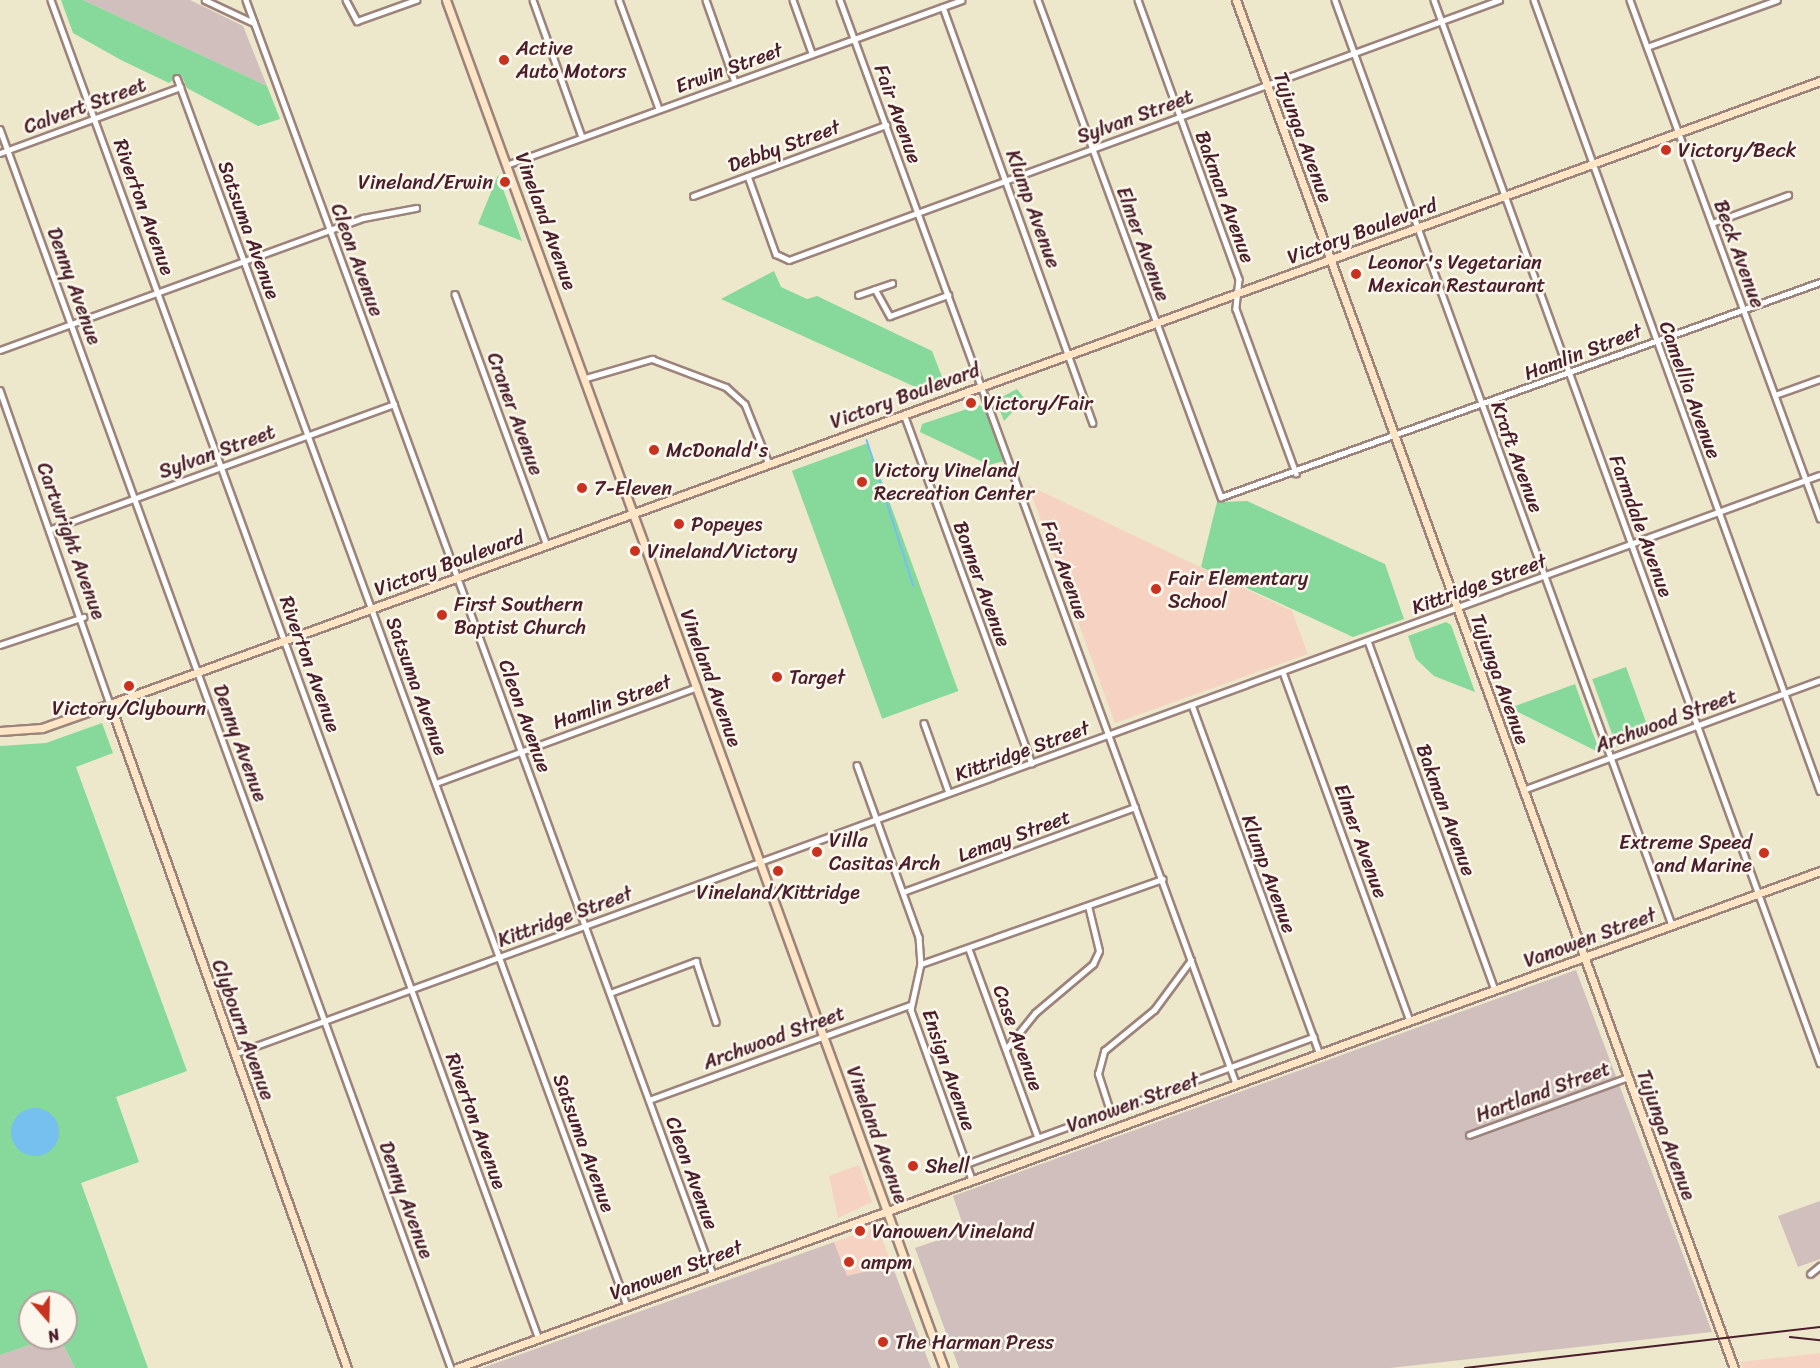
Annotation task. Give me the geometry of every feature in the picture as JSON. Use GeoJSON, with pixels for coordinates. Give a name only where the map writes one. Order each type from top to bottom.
{"type":"FeatureCollection","features":[{"type":"Feature","properties":{"kind":"main road","name":"Vineland Avenue"},"geometry":{"type":"LineString","coordinates":[[446,0],[509,164],[944,1368]]}},
{"type":"Feature","properties":{"kind":"main road","name":"Tujunga Avenue"},"geometry":{"type":"LineString","coordinates":[[1236,0],[1734,1368]]}},
{"type":"Feature","properties":{"kind":"main road","name":"Victory Boulevard"},"geometry":{"type":"LineString","coordinates":[[0,731],[42,728],[111,704],[1820,81]]}},
{"type":"Feature","properties":{"kind":"main road","name":"Clybourn Avenue"},"geometry":{"type":"LineString","coordinates":[[111,704],[346,1368]]}},
{"type":"Feature","properties":{"kind":"main road","name":"Vanowen Street"},"geometry":{"type":"LineString","coordinates":[[457,1368],[1820,871]]}},
{"type":"Feature","properties":{"kind":"street","name":"Riverton Avenue"},"geometry":{"type":"LineString","coordinates":[[51,0],[539,1339]]}},
{"type":"Feature","properties":{"kind":"street"},"geometry":{"type":"LineString","coordinates":[[205,0],[254,23]]}},
{"type":"Feature","properties":{"kind":"street","name":"Cleon Avenue"},"geometry":{"type":"LineString","coordinates":[[246,0],[712,1275]]}},
{"type":"Feature","properties":{"kind":"street"},"geometry":{"type":"LineString","coordinates":[[346,0],[354,20],[416,0]]}},
{"type":"Feature","properties":{"kind":"street"},"geometry":{"type":"LineString","coordinates":[[533,0],[582,137]]}},
{"type":"Feature","properties":{"kind":"street"},"geometry":{"type":"LineString","coordinates":[[619,0],[658,109]]}},
{"type":"Feature","properties":{"kind":"street"},"geometry":{"type":"LineString","coordinates":[[706,0],[735,82]]}},
{"type":"Feature","properties":{"kind":"street"},"geometry":{"type":"LineString","coordinates":[[793,0],[812,53]]}},
{"type":"Feature","properties":{"kind":"street","name":"Fair Avenue"},"geometry":{"type":"LineString","coordinates":[[840,0],[1236,1083]]}},
{"type":"Feature","properties":{"kind":"street","name":"Erwin Street"},"geometry":{"type":"LineString","coordinates":[[509,164],[961,0]]}},
{"type":"Feature","properties":{"kind":"street","name":"Elmer Avenue"},"geometry":{"type":"LineString","coordinates":[[1038,0],[1155,323],[1221,497]]}},
{"type":"Feature","properties":{"kind":"street","name":"Bakman Avenue"},"geometry":{"type":"LineString","coordinates":[[1138,0],[1239,279],[1236,309],[1296,473]]}},
{"type":"Feature","properties":{"kind":"street","name":"Kraft Avenue"},"geometry":{"type":"LineString","coordinates":[[1335,0],[1672,925]]}},
{"type":"Feature","properties":{"kind":"street","name":"Farmdale Avenue"},"geometry":{"type":"LineString","coordinates":[[1434,0],[1820,1063]]}},
{"type":"Feature","properties":{"kind":"street","name":"Sylvan Street"},"geometry":{"type":"LineString","coordinates":[[748,176],[781,260],[1499,0]]}},
{"type":"Feature","properties":{"kind":"street","name":"Camellia Avenue"},"geometry":{"type":"LineString","coordinates":[[1534,0],[1820,791]]}},
{"type":"Feature","properties":{"kind":"street","name":"Beck Avenue"},"geometry":{"type":"LineString","coordinates":[[1630,0],[1820,518]]}},
{"type":"Feature","properties":{"kind":"street"},"geometry":{"type":"LineString","coordinates":[[1647,47],[1777,0]]}},
{"type":"Feature","properties":{"kind":"street","name":"Klump Avenue"},"geometry":{"type":"LineString","coordinates":[[943,7],[1093,423]]}},
{"type":"Feature","properties":{"kind":"street","name":"Satsuma Avenue"},"geometry":{"type":"LineString","coordinates":[[177,78],[627,1306]]}},
{"type":"Feature","properties":{"kind":"street","name":"Calvert Street"},"geometry":{"type":"LineString","coordinates":[[0,153],[180,87]]}},
{"type":"Feature","properties":{"kind":"street","name":"Debby Street"},"geometry":{"type":"LineString","coordinates":[[693,196],[886,125]]}},
{"type":"Feature","properties":{"kind":"street","name":"Denny Avenue"},"geometry":{"type":"LineString","coordinates":[[0,129],[451,1368]]}},
{"type":"Feature","properties":{"kind":"street"},"geometry":{"type":"LineString","coordinates":[[1712,223],[1788,195]]}},
{"type":"Feature","properties":{"kind":"street"},"geometry":{"type":"LineString","coordinates":[[0,350],[330,230],[416,207]]}},
{"type":"Feature","properties":{"kind":"street","name":"Hamlin Street"},"geometry":{"type":"LineString","coordinates":[[1221,497],[1296,473],[1820,282]]}},
{"type":"Feature","properties":{"kind":"street"},"geometry":{"type":"LineString","coordinates":[[858,295],[892,283]]}},
{"type":"Feature","properties":{"kind":"street"},"geometry":{"type":"LineString","coordinates":[[875,289],[890,316],[948,295]]}},
{"type":"Feature","properties":{"kind":"street","name":"Craner Avenue"},"geometry":{"type":"LineString","coordinates":[[455,294],[547,545]]}},
{"type":"Feature","properties":{"kind":"street"},"geometry":{"type":"LineString","coordinates":[[586,378],[652,359],[726,387],[745,404],[768,464]]}},
{"type":"Feature","properties":{"kind":"street"},"geometry":{"type":"LineString","coordinates":[[1775,395],[1820,379]]}},
{"type":"Feature","properties":{"kind":"street","name":"Cartwright Avenue"},"geometry":{"type":"LineString","coordinates":[[0,390],[83,617],[111,704]]}},
{"type":"Feature","properties":{"kind":"street","name":"Sylvan Street"},"geometry":{"type":"LineString","coordinates":[[51,529],[394,404]]}},
{"type":"Feature","properties":{"kind":"street","name":"Bonner Avenue"},"geometry":{"type":"LineString","coordinates":[[904,414],[1032,763]]}},
{"type":"Feature","properties":{"kind":"street","name":"Kittridge Street"},"geometry":{"type":"LineString","coordinates":[[234,1054],[1820,476]]}},
{"type":"Feature","properties":{"kind":"street"},"geometry":{"type":"LineString","coordinates":[[0,645],[83,617]]}},
{"type":"Feature","properties":{"kind":"street","name":"Bakman Avenue"},"geometry":{"type":"LineString","coordinates":[[1368,641],[1495,990]]}},
{"type":"Feature","properties":{"kind":"street","name":"Elmer Avenue"},"geometry":{"type":"LineString","coordinates":[[1283,672],[1410,1020]]}},
{"type":"Feature","properties":{"kind":"street","name":"Archwood Street"},"geometry":{"type":"LineString","coordinates":[[1523,790],[1820,680]]}},
{"type":"Feature","properties":{"kind":"street","name":"Hamlin Street"},"geometry":{"type":"LineString","coordinates":[[436,783],[697,687]]}},
{"type":"Feature","properties":{"kind":"street","name":"Klump Avenue"},"geometry":{"type":"LineString","coordinates":[[1192,705],[1319,1052]]}},
{"type":"Feature","properties":{"kind":"street"},"geometry":{"type":"LineString","coordinates":[[924,723],[949,793]]}},
{"type":"Feature","properties":{"kind":"street","name":"Ensign Avenue"},"geometry":{"type":"LineString","coordinates":[[857,765],[919,937],[921,964],[910,1005],[972,1179]]}},
{"type":"Feature","properties":{"kind":"street","name":"Lemay Street"},"geometry":{"type":"LineString","coordinates":[[903,892],[1136,807]]}},
{"type":"Feature","properties":{"kind":"street"},"geometry":{"type":"LineString","coordinates":[[921,964],[969,949],[1162,879]]}},
{"type":"Feature","properties":{"kind":"street"},"geometry":{"type":"LineString","coordinates":[[1006,1049],[1035,1013],[1093,964],[1099,951],[1088,906]]}},
{"type":"Feature","properties":{"kind":"street","name":"Case Avenue"},"geometry":{"type":"LineString","coordinates":[[969,949],[1038,1138]]}},
{"type":"Feature","properties":{"kind":"street"},"geometry":{"type":"LineString","coordinates":[[1110,1111],[1098,1074],[1104,1051],[1154,1010],[1191,960]]}},
{"type":"Feature","properties":{"kind":"street"},"geometry":{"type":"LineString","coordinates":[[610,993],[696,962],[716,1022]]}},
{"type":"Feature","properties":{"kind":"street","name":"Archwood Street"},"geometry":{"type":"LineString","coordinates":[[649,1100],[910,1005]]}},
{"type":"Feature","properties":{"kind":"street","name":"Vanowen Street"},"geometry":{"type":"LineString","coordinates":[[966,1164],[1313,1037]]}},
{"type":"Feature","properties":{"kind":"street","name":"Hartland Street"},"geometry":{"type":"LineString","coordinates":[[1469,1135],[1628,1077]]}},
{"type":"Feature","properties":{"kind":"street"},"geometry":{"type":"LineString","coordinates":[[1810,1274],[1820,1266]]}},
{"type":"Feature","properties":{"kind":"shaded area"},"geometry":{"type":"Polygon","coordinates":[[[83,0],[190,0],[243,26],[267,86],[83,0]]]}},
{"type":"Feature","properties":{"kind":"shaded area","name":"Fair Elementary School"},"geometry":{"type":"Polygon","coordinates":[[[1028,485],[1292,611],[1308,654],[1115,723],[1028,485]]]}},
{"type":"Feature","properties":{"kind":"shaded area"},"geometry":{"type":"Polygon","coordinates":[[[1576,970],[1712,1332],[1390,1368],[959,1368],[915,1248],[965,1231],[953,1196],[1576,970]]]}},
{"type":"Feature","properties":{"kind":"shaded area"},"geometry":{"type":"Polygon","coordinates":[[[859,1165],[872,1202],[838,1218],[829,1176],[859,1165]]]}},
{"type":"Feature","properties":{"kind":"shaded area"},"geometry":{"type":"Polygon","coordinates":[[[1820,1201],[1820,1259],[1798,1267],[1778,1216],[1820,1201]]]}},
{"type":"Feature","properties":{"kind":"shaded area"},"geometry":{"type":"Polygon","coordinates":[[[877,1227],[892,1265],[847,1276],[834,1242],[877,1227]]]}},
{"type":"Feature","properties":{"kind":"shaded area"},"geometry":{"type":"Polygon","coordinates":[[[834,1242],[847,1276],[892,1265],[931,1368],[482,1368],[834,1242]]]}},
{"type":"Feature","properties":{"kind":"shaded area"},"geometry":{"type":"Polygon","coordinates":[[[18,1349],[66,1350],[75,1368],[0,1368],[0,1355],[18,1349]]]}},
{"type":"Feature","properties":{"kind":"shaded area"},"geometry":{"type":"Polygon","coordinates":[[[1820,1353],[1820,1368],[1743,1368],[1740,1362],[1820,1353]]]}},
{"type":"Feature","properties":{"kind":"green space"},"geometry":{"type":"Polygon","coordinates":[[[61,0],[83,0],[267,86],[280,119],[258,126],[187,88],[181,74],[169,83],[121,60],[73,33],[61,0]]]}},
{"type":"Feature","properties":{"kind":"green space"},"geometry":{"type":"Polygon","coordinates":[[[498,175],[522,241],[478,224],[498,175]]]}},
{"type":"Feature","properties":{"kind":"green space"},"geometry":{"type":"Polygon","coordinates":[[[774,271],[781,287],[807,299],[817,296],[932,351],[944,382],[922,390],[721,299],[774,271]]]}},
{"type":"Feature","properties":{"kind":"green space"},"geometry":{"type":"Polygon","coordinates":[[[1017,389],[1025,399],[1004,421],[996,400],[1017,389]]]}},
{"type":"Feature","properties":{"kind":"green space"},"geometry":{"type":"Polygon","coordinates":[[[979,405],[985,408],[1004,461],[989,465],[920,432],[922,424],[979,405]]]}},
{"type":"Feature","properties":{"kind":"green space"},"geometry":{"type":"Polygon","coordinates":[[[868,443],[958,691],[882,719],[792,471],[868,443]]]}},
{"type":"Feature","properties":{"kind":"green space"},"geometry":{"type":"Polygon","coordinates":[[[1247,501],[1385,564],[1404,619],[1353,637],[1201,567],[1217,502],[1247,501]]]}},
{"type":"Feature","properties":{"kind":"green space"},"geometry":{"type":"Polygon","coordinates":[[[1446,622],[1451,625],[1475,692],[1434,676],[1416,659],[1408,636],[1446,622]]]}},
{"type":"Feature","properties":{"kind":"green space"},"geometry":{"type":"Polygon","coordinates":[[[1626,667],[1651,735],[1617,747],[1592,679],[1626,667]]]}},
{"type":"Feature","properties":{"kind":"green space"},"geometry":{"type":"Polygon","coordinates":[[[1575,684],[1599,750],[1598,752],[1510,708],[1575,684]]]}},
{"type":"Feature","properties":{"kind":"green space"},"geometry":{"type":"Polygon","coordinates":[[[102,723],[113,753],[76,767],[187,1071],[116,1097],[139,1162],[81,1183],[148,1368],[75,1368],[66,1350],[78,1350],[78,1290],[18,1290],[18,1349],[0,1355],[0,746],[46,743],[102,723]]]}},
{"type":"Feature","properties":{"kind":"water"},"geometry":{"type":"Polygon","coordinates":[[[35,1108],[52,1115],[59,1132],[52,1149],[35,1156],[18,1149],[11,1132],[18,1115],[35,1108]]]}},
{"type":"Feature","properties":{"kind":"waterway"},"geometry":{"type":"LineString","coordinates":[[867,440],[914,586]]}},
{"type":"Feature","properties":{"kind":"railway"},"geometry":{"type":"LineString","coordinates":[[1465,1368],[1820,1327]]}},
{"type":"Feature","properties":{"kind":"railway"},"geometry":{"type":"LineString","coordinates":[[1790,1337],[1820,1340]]}},
{"type":"Feature","properties":{"kind":"place","name":"Active Auto Motors"},"geometry":{"type":"Point","coordinates":[504,60]}},
{"type":"Feature","properties":{"kind":"place","name":"Victory/Beck"},"geometry":{"type":"Point","coordinates":[1666,150]}},
{"type":"Feature","properties":{"kind":"place","name":"Vineland/Erwin"},"geometry":{"type":"Point","coordinates":[505,182]}},
{"type":"Feature","properties":{"kind":"place","name":"Leonor's Vegetarian Mexican Restaurant"},"geometry":{"type":"Point","coordinates":[1356,274]}},
{"type":"Feature","properties":{"kind":"place","name":"Victory/Fair"},"geometry":{"type":"Point","coordinates":[971,403]}},
{"type":"Feature","properties":{"kind":"place","name":"McDonald's"},"geometry":{"type":"Point","coordinates":[654,450]}},
{"type":"Feature","properties":{"kind":"place","name":"Victory Vineland Recreation Center"},"geometry":{"type":"Point","coordinates":[862,482]}},
{"type":"Feature","properties":{"kind":"place","name":"7-Eleven"},"geometry":{"type":"Point","coordinates":[582,488]}},
{"type":"Feature","properties":{"kind":"place","name":"Popeyes"},"geometry":{"type":"Point","coordinates":[679,524]}},
{"type":"Feature","properties":{"kind":"place","name":"Vineland/Victory"},"geometry":{"type":"Point","coordinates":[635,551]}},
{"type":"Feature","properties":{"kind":"place","name":"Fair Elementary School"},"geometry":{"type":"Point","coordinates":[1156,589]}},
{"type":"Feature","properties":{"kind":"place","name":"First Southern Baptist Church"},"geometry":{"type":"Point","coordinates":[442,615]}},
{"type":"Feature","properties":{"kind":"place","name":"Target"},"geometry":{"type":"Point","coordinates":[777,677]}},
{"type":"Feature","properties":{"kind":"place","name":"Victory/Clybourn"},"geometry":{"type":"Point","coordinates":[129,686]}},
{"type":"Feature","properties":{"kind":"place","name":"Villa Casitas Arch"},"geometry":{"type":"Point","coordinates":[817,852]}},
{"type":"Feature","properties":{"kind":"place","name":"Extreme Speed and Marine"},"geometry":{"type":"Point","coordinates":[1764,853]}},
{"type":"Feature","properties":{"kind":"place","name":"Vineland/Kittridge"},"geometry":{"type":"Point","coordinates":[778,871]}},
{"type":"Feature","properties":{"kind":"place","name":"Shell"},"geometry":{"type":"Point","coordinates":[913,1166]}},
{"type":"Feature","properties":{"kind":"place","name":"Vanowen/Vineland"},"geometry":{"type":"Point","coordinates":[860,1231]}},
{"type":"Feature","properties":{"kind":"place","name":"ampm"},"geometry":{"type":"Point","coordinates":[849,1262]}},
{"type":"Feature","properties":{"kind":"place","name":"The Harman Press"},"geometry":{"type":"Point","coordinates":[883,1342]}}]}
